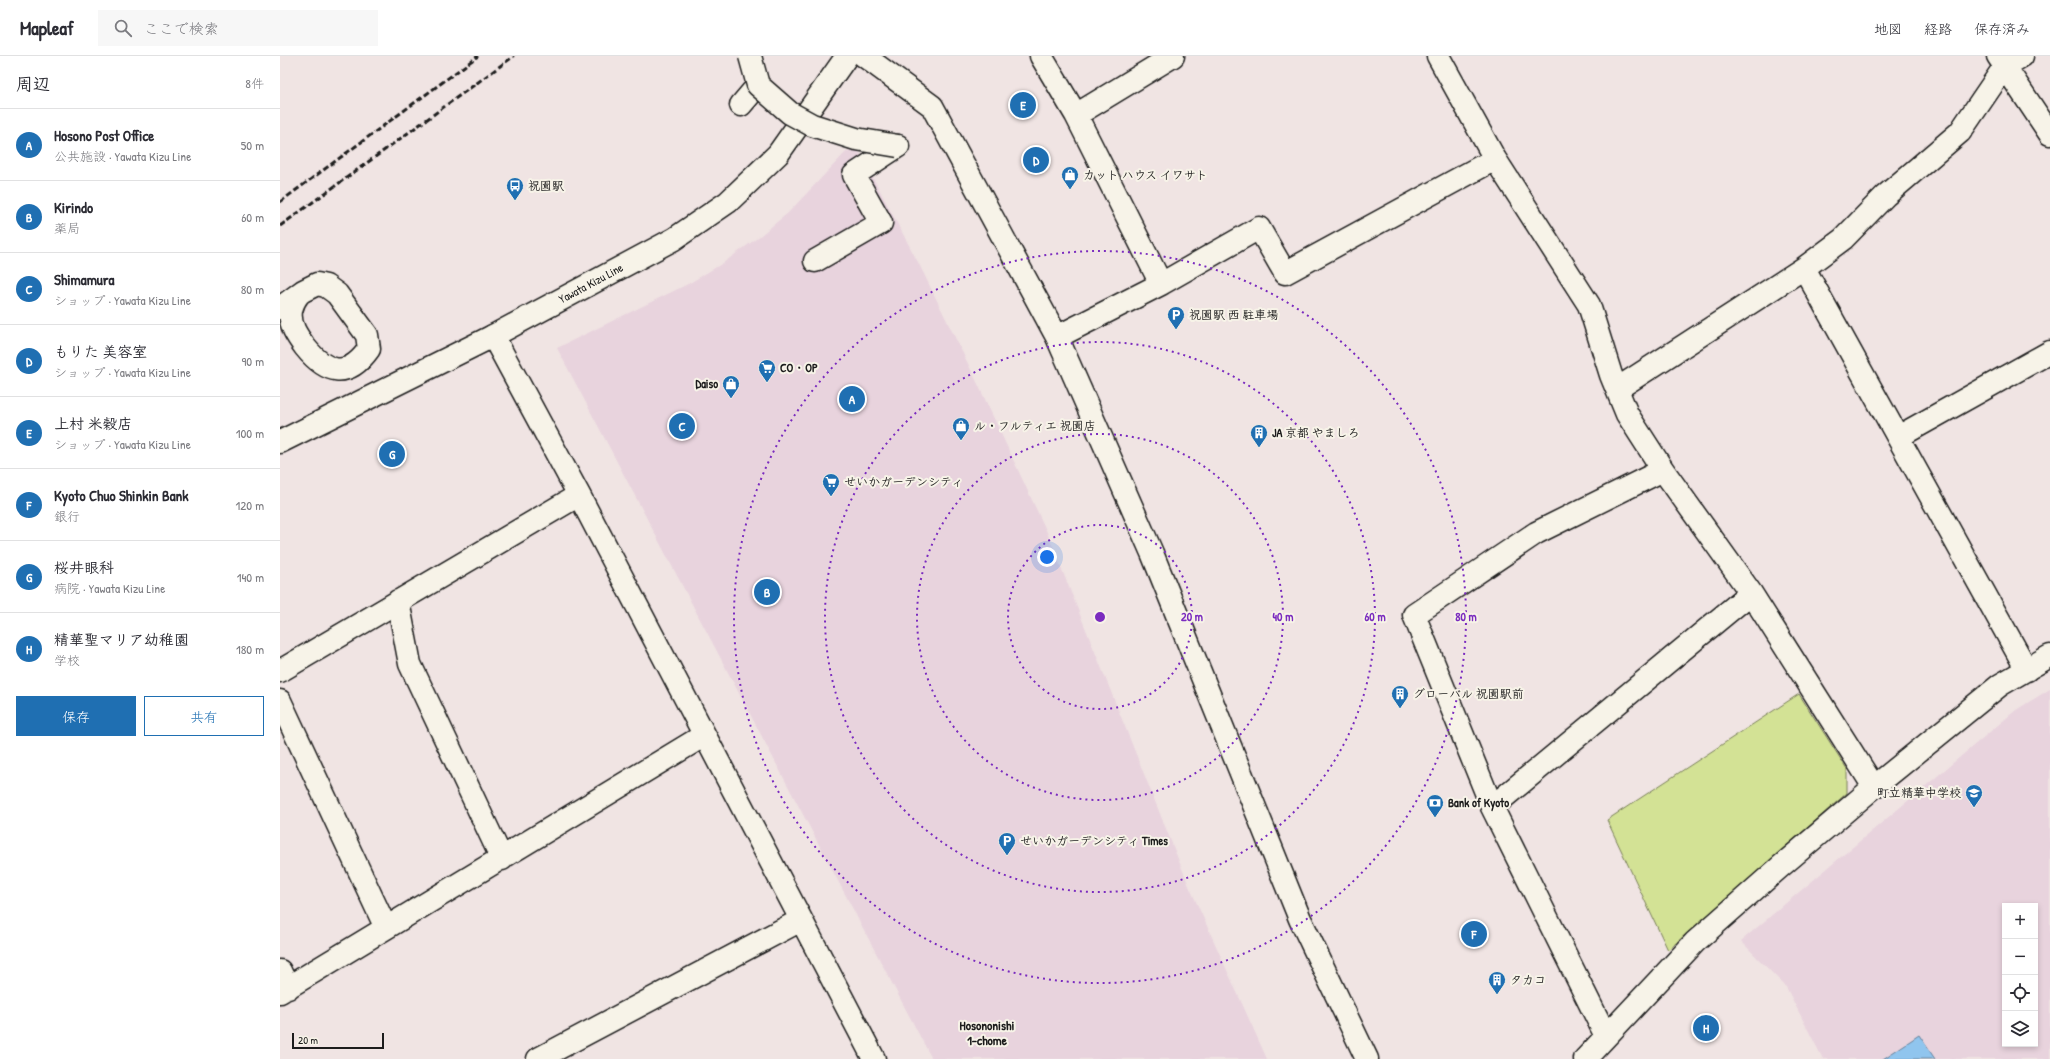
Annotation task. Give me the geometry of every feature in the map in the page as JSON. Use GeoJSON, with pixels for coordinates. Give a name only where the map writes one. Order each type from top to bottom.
{"type":"FeatureCollection","features":[{"type":"Feature","properties":{"kind":"street"},"geometry":{"type":"LineString","coordinates":[[750,56],[758,85],[790,113],[812,125],[824,136],[856,139],[898,146],[854,175],[881,223],[815,261]]}},
{"type":"Feature","properties":{"kind":"street","name":"Yawata Kizu Line"},"geometry":{"type":"LineString","coordinates":[[280,442],[493,336],[674,239],[728,202],[778,154],[847,56]]}},
{"type":"Feature","properties":{"kind":"street"},"geometry":{"type":"LineString","coordinates":[[864,56],[932,106],[1057,337],[1152,553],[1300,919],[1367,1059]]}},
{"type":"Feature","properties":{"kind":"street"},"geometry":{"type":"LineString","coordinates":[[1041,56],[1076,115],[1161,284]]}},
{"type":"Feature","properties":{"kind":"street"},"geometry":{"type":"LineString","coordinates":[[1076,115],[1173,56]]}},
{"type":"Feature","properties":{"kind":"street"},"geometry":{"type":"LineString","coordinates":[[1438,56],[1495,159],[1589,305],[1617,389],[1627,414],[1663,470],[1751,593],[1874,787]]}},
{"type":"Feature","properties":{"kind":"street"},"geometry":{"type":"LineString","coordinates":[[1617,389],[1804,268],[1843,239],[1885,196],[1960,132],[2008,59],[2050,134]]}},
{"type":"Feature","properties":{"kind":"street"},"geometry":{"type":"LineString","coordinates":[[741,105],[758,85]]}},
{"type":"Feature","properties":{"kind":"street"},"geometry":{"type":"LineString","coordinates":[[1057,337],[1161,284],[1259,228],[1285,273],[1495,159]]}},
{"type":"Feature","properties":{"kind":"street"},"geometry":{"type":"LineString","coordinates":[[1804,268],[2027,670]]}},
{"type":"Feature","properties":{"kind":"street"},"geometry":{"type":"LineString","coordinates":[[280,308],[299,294],[317,284],[326,286],[338,294],[367,335],[369,349],[353,366],[338,370],[325,367],[288,332],[291,322],[291,312],[299,294]]}},
{"type":"Feature","properties":{"kind":"street"},"geometry":{"type":"LineString","coordinates":[[493,336],[579,495],[874,1059]]}},
{"type":"Feature","properties":{"kind":"street"},"geometry":{"type":"LineString","coordinates":[[1898,437],[2050,352]]}},
{"type":"Feature","properties":{"kind":"street"},"geometry":{"type":"LineString","coordinates":[[1606,1036],[1492,807],[1414,615],[1536,533],[1663,470]]}},
{"type":"Feature","properties":{"kind":"street"},"geometry":{"type":"LineString","coordinates":[[280,671],[579,495]]}},
{"type":"Feature","properties":{"kind":"street"},"geometry":{"type":"LineString","coordinates":[[1492,807],[1751,593]]}},
{"type":"Feature","properties":{"kind":"street"},"geometry":{"type":"LineString","coordinates":[[398,601],[410,664],[502,859]]}},
{"type":"Feature","properties":{"kind":"street"},"geometry":{"type":"LineString","coordinates":[[1585,1059],[1695,942],[1874,787],[2000,685],[2050,656]]}},
{"type":"Feature","properties":{"kind":"street"},"geometry":{"type":"LineString","coordinates":[[280,701],[386,928]]}},
{"type":"Feature","properties":{"kind":"street"},"geometry":{"type":"LineString","coordinates":[[283,984],[386,928],[704,736]]}},
{"type":"Feature","properties":{"kind":"street"},"geometry":{"type":"LineString","coordinates":[[538,1059],[801,920]]}},
{"type":"Feature","properties":{"kind":"shaded area"},"geometry":{"type":"Polygon","coordinates":[[[856,146],[919,264],[976,380],[1046,530],[1189,886],[1267,1059],[932,1059],[557,348],[688,284],[723,263],[788,213],[846,152],[856,146]]]}},
{"type":"Feature","properties":{"kind":"shaded area","name":"町立精華中学校"},"geometry":{"type":"Polygon","coordinates":[[[2050,689],[2050,1059],[1823,1059],[1786,987],[1741,941],[2016,710],[2050,689]]]}},
{"type":"Feature","properties":{"kind":"green space"},"geometry":{"type":"Polygon","coordinates":[[[1799,694],[1847,769],[1847,793],[1668,950],[1607,820],[1799,694]]]}},
{"type":"Feature","properties":{"kind":"water"},"geometry":{"type":"Polygon","coordinates":[[[1919,1035],[1935,1059],[1883,1059],[1919,1035]]]}},
{"type":"Feature","properties":{"kind":"railway"},"geometry":{"type":"LineString","coordinates":[[280,202],[478,56]]}},
{"type":"Feature","properties":{"kind":"railway"},"geometry":{"type":"LineString","coordinates":[[280,226],[514,56]]}},
{"type":"Feature","properties":{"kind":"place","name":"上村 米穀店"},"geometry":{"type":"Point","coordinates":[1023,105]}},
{"type":"Feature","properties":{"kind":"place","name":"もりた 美容室"},"geometry":{"type":"Point","coordinates":[1036,160]}},
{"type":"Feature","properties":{"kind":"place","name":"カット ハウス イワサト"},"geometry":{"type":"Point","coordinates":[1070,190]}},
{"type":"Feature","properties":{"kind":"place","name":"祝園駅"},"geometry":{"type":"Point","coordinates":[515,201]}},
{"type":"Feature","properties":{"kind":"place","name":"祝園駅 西 駐車場"},"geometry":{"type":"Point","coordinates":[1176,330]}},
{"type":"Feature","properties":{"kind":"place","name":"CO・OP"},"geometry":{"type":"Point","coordinates":[767,383]}},
{"type":"Feature","properties":{"kind":"place","name":"Daiso"},"geometry":{"type":"Point","coordinates":[731,399]}},
{"type":"Feature","properties":{"kind":"place","name":"Hosono Post Office"},"geometry":{"type":"Point","coordinates":[852,399]}},
{"type":"Feature","properties":{"kind":"place","name":"Shimamura"},"geometry":{"type":"Point","coordinates":[682,426]}},
{"type":"Feature","properties":{"kind":"place","name":"ル・フルティエ 祝園店"},"geometry":{"type":"Point","coordinates":[961,441]}},
{"type":"Feature","properties":{"kind":"place","name":"JA 京都 やましろ"},"geometry":{"type":"Point","coordinates":[1259,448]}},
{"type":"Feature","properties":{"kind":"place","name":"桜井眼科"},"geometry":{"type":"Point","coordinates":[392,454]}},
{"type":"Feature","properties":{"kind":"place","name":"せいかガーデンシティ"},"geometry":{"type":"Point","coordinates":[831,497]}},
{"type":"Feature","properties":{"kind":"place","name":"Kirindo"},"geometry":{"type":"Point","coordinates":[767,592]}},
{"type":"Feature","properties":{"kind":"place","name":"グローバル 祝園駅前"},"geometry":{"type":"Point","coordinates":[1400,709]}},
{"type":"Feature","properties":{"kind":"place","name":"町立精華中学校"},"geometry":{"type":"Point","coordinates":[1974,808]}},
{"type":"Feature","properties":{"kind":"place","name":"Bank of Kyoto"},"geometry":{"type":"Point","coordinates":[1435,818]}},
{"type":"Feature","properties":{"kind":"place","name":"せいかガーデンシティ Times"},"geometry":{"type":"Point","coordinates":[1007,856]}},
{"type":"Feature","properties":{"kind":"place","name":"Kyoto Chuo Shinkin Bank"},"geometry":{"type":"Point","coordinates":[1474,934]}},
{"type":"Feature","properties":{"kind":"place","name":"タカコ"},"geometry":{"type":"Point","coordinates":[1497,995]}},
{"type":"Feature","properties":{"kind":"place","name":"精華聖マリア幼稚園"},"geometry":{"type":"Point","coordinates":[1706,1028]}},
{"type":"Feature","properties":{"kind":"district","name":"Hosononishi 1-chome"},"geometry":{"type":"Point","coordinates":[987,1032]}}]}
